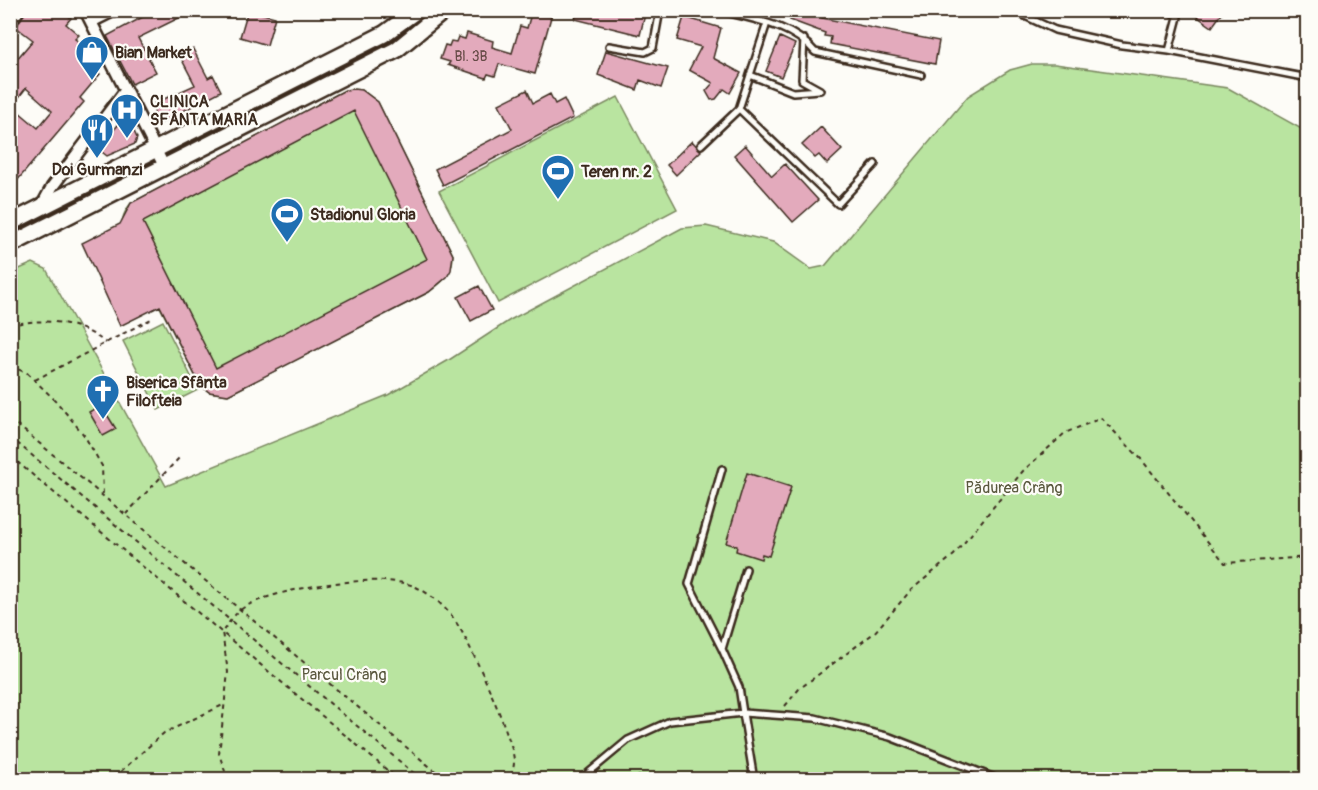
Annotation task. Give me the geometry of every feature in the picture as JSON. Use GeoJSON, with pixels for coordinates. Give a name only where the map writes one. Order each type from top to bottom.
{"type":"FeatureCollection","features":[{"type":"Feature","properties":{"kind":"main road"},"geometry":{"type":"LineString","coordinates":[[10,223],[384,34],[417,10]]}},
{"type":"Feature","properties":{"kind":"main road"},"geometry":{"type":"LineString","coordinates":[[10,245],[396,50],[445,10]]}},
{"type":"Feature","properties":{"kind":"street"},"geometry":{"type":"LineString","coordinates":[[10,22],[19,10]]}},
{"type":"Feature","properties":{"kind":"street"},"geometry":{"type":"LineString","coordinates":[[85,10],[153,149],[164,166]]}},
{"type":"Feature","properties":{"kind":"street"},"geometry":{"type":"LineString","coordinates":[[91,22],[115,10]]}},
{"type":"Feature","properties":{"kind":"street"},"geometry":{"type":"LineString","coordinates":[[40,208],[52,187],[125,91]]}},
{"type":"Feature","properties":{"kind":"lane"},"geometry":{"type":"LineString","coordinates":[[609,46],[635,52],[645,52],[653,48],[660,10]]}},
{"type":"Feature","properties":{"kind":"lane"},"geometry":{"type":"LineString","coordinates":[[717,10],[767,23],[804,39],[815,52]]}},
{"type":"Feature","properties":{"kind":"lane"},"geometry":{"type":"LineString","coordinates":[[1012,10],[1021,12],[1055,30],[1122,45],[1169,51],[1308,78]]}},
{"type":"Feature","properties":{"kind":"lane"},"geometry":{"type":"LineString","coordinates":[[1169,10],[1178,17],[1169,51]]}},
{"type":"Feature","properties":{"kind":"lane"},"geometry":{"type":"LineString","coordinates":[[1302,10],[1308,14]]}},
{"type":"Feature","properties":{"kind":"lane"},"geometry":{"type":"LineString","coordinates":[[701,145],[739,108],[767,23]]}},
{"type":"Feature","properties":{"kind":"lane"},"geometry":{"type":"LineString","coordinates":[[793,92],[802,80],[804,39]]}},
{"type":"Feature","properties":{"kind":"lane"},"geometry":{"type":"LineString","coordinates":[[802,57],[815,52],[921,75]]}},
{"type":"Feature","properties":{"kind":"lane"},"geometry":{"type":"LineString","coordinates":[[750,75],[793,92],[820,90],[802,80]]}},
{"type":"Feature","properties":{"kind":"lane"},"geometry":{"type":"LineString","coordinates":[[739,108],[838,204],[875,164]]}},
{"type":"Feature","properties":{"kind":"lane"},"geometry":{"type":"LineString","coordinates":[[722,469],[689,584],[739,687],[754,780]]}},
{"type":"Feature","properties":{"kind":"lane"},"geometry":{"type":"LineString","coordinates":[[722,649],[746,569]]}},
{"type":"Feature","properties":{"kind":"lane"},"geometry":{"type":"LineString","coordinates":[[580,780],[628,740],[670,721],[743,713],[815,718],[890,737],[1000,780]]}},
{"type":"Feature","properties":{"kind":"lane"},"geometry":{"type":"LineString","coordinates":[[640,780],[653,780]]}},
{"type":"Feature","properties":{"kind":"path"},"geometry":{"type":"LineString","coordinates":[[35,380],[152,319]]}},
{"type":"Feature","properties":{"kind":"path"},"geometry":{"type":"LineString","coordinates":[[10,325],[34,320],[65,322],[95,334],[106,342]]}},
{"type":"Feature","properties":{"kind":"path"},"geometry":{"type":"LineString","coordinates":[[10,366],[27,373],[35,380],[56,400],[84,435],[102,466],[103,495]]}},
{"type":"Feature","properties":{"kind":"path"},"geometry":{"type":"LineString","coordinates":[[777,715],[799,689],[874,633],[911,590],[954,555],[1023,471],[1065,433],[1101,418],[1141,459],[1224,563],[1308,557]]}},
{"type":"Feature","properties":{"kind":"path"},"geometry":{"type":"LineString","coordinates":[[10,419],[446,780]]}},
{"type":"Feature","properties":{"kind":"path"},"geometry":{"type":"LineString","coordinates":[[10,437],[422,780]]}},
{"type":"Feature","properties":{"kind":"path"},"geometry":{"type":"LineString","coordinates":[[10,456],[399,780]]}},
{"type":"Feature","properties":{"kind":"path"},"geometry":{"type":"LineString","coordinates":[[126,514],[179,458]]}},
{"type":"Feature","properties":{"kind":"path"},"geometry":{"type":"LineString","coordinates":[[228,780],[219,754],[228,672],[222,632],[240,609],[253,602],[295,589],[362,579],[415,586],[441,604],[459,626],[494,701],[514,760],[510,780]]}},
{"type":"Feature","properties":{"kind":"path"},"geometry":{"type":"LineString","coordinates":[[86,780],[119,772],[164,733],[225,705]]}},
{"type":"Feature","properties":{"kind":"green space","name":"Pădurea Crâng"},"geometry":{"type":"Polygon","coordinates":[[[1032,64],[1055,64],[1228,88],[1307,132],[1307,779],[11,779],[10,273],[33,263],[46,269],[166,486],[388,395],[449,360],[510,320],[682,228],[706,226],[773,242],[811,269],[825,266],[968,96],[1010,70],[1032,64]]]}},
{"type":"Feature","properties":{"kind":"green space","name":"Stadionul Gloria"},"geometry":{"type":"Polygon","coordinates":[[[345,90],[362,90],[378,102],[453,255],[449,272],[443,281],[429,292],[228,395],[209,392],[200,385],[121,231],[125,212],[131,203],[345,90]]]}},
{"type":"Feature","properties":{"kind":"green space","name":"Teren nr. 2"},"geometry":{"type":"Polygon","coordinates":[[[618,97],[677,209],[498,303],[439,191],[618,97]]]}},
{"type":"Feature","properties":{"kind":"green space"},"geometry":{"type":"Polygon","coordinates":[[[163,321],[198,390],[158,410],[123,341],[163,321]]]}},
{"type":"Feature","properties":{"kind":"building"},"geometry":{"type":"Polygon","coordinates":[[[26,10],[62,10],[71,18],[66,24],[79,35],[75,39],[84,46],[80,51],[89,58],[86,62],[100,74],[80,98],[84,102],[10,189],[10,67],[33,40],[16,27],[26,10]],[[26,88],[12,106],[38,128],[52,111],[26,88]]]}},
{"type":"Feature","properties":{"kind":"building"},"geometry":{"type":"Polygon","coordinates":[[[156,10],[195,10],[138,38],[156,72],[132,84],[107,36],[156,10]]]}},
{"type":"Feature","properties":{"kind":"building"},"geometry":{"type":"Polygon","coordinates":[[[248,10],[275,17],[267,45],[240,37],[248,10]]]}},
{"type":"Feature","properties":{"kind":"building"},"geometry":{"type":"Polygon","coordinates":[[[532,10],[553,10],[535,74],[499,64],[495,76],[488,74],[486,78],[448,65],[450,62],[440,59],[445,45],[449,46],[451,41],[456,42],[458,37],[465,39],[467,33],[493,41],[492,47],[512,53],[520,26],[527,28],[532,10]]]}},
{"type":"Feature","properties":{"kind":"building"},"geometry":{"type":"Polygon","coordinates":[[[577,10],[646,10],[640,35],[575,19],[577,10]]]}},
{"type":"Feature","properties":{"kind":"building"},"geometry":{"type":"Polygon","coordinates":[[[793,10],[813,10],[823,15],[822,18],[939,41],[935,64],[830,44],[831,37],[824,36],[825,33],[790,20],[793,10]]]}},
{"type":"Feature","properties":{"kind":"building"},"geometry":{"type":"Polygon","coordinates":[[[1203,10],[1224,10],[1212,27],[1198,17],[1203,10]]]}},
{"type":"Feature","properties":{"kind":"building"},"geometry":{"type":"Polygon","coordinates":[[[684,17],[721,28],[713,58],[741,73],[730,93],[724,89],[716,99],[711,100],[706,91],[713,83],[689,70],[701,47],[677,40],[684,17]]]}},
{"type":"Feature","properties":{"kind":"building"},"geometry":{"type":"Polygon","coordinates":[[[780,37],[795,44],[781,77],[766,71],[780,37]]]}},
{"type":"Feature","properties":{"kind":"building"},"geometry":{"type":"Polygon","coordinates":[[[193,49],[208,78],[213,75],[221,91],[159,124],[151,105],[195,85],[180,56],[193,49]]]}},
{"type":"Feature","properties":{"kind":"building"},"geometry":{"type":"Polygon","coordinates":[[[606,51],[668,68],[661,88],[640,80],[637,90],[598,75],[606,51]]]}},
{"type":"Feature","properties":{"kind":"building"},"geometry":{"type":"Polygon","coordinates":[[[345,90],[362,90],[378,102],[453,255],[451,270],[447,277],[429,292],[228,395],[209,392],[200,385],[160,306],[120,326],[82,243],[120,224],[131,203],[345,90]],[[354,111],[143,222],[216,368],[427,259],[354,111]]]}},
{"type":"Feature","properties":{"kind":"building"},"geometry":{"type":"Polygon","coordinates":[[[527,90],[533,103],[550,94],[555,104],[564,99],[573,118],[443,185],[435,169],[512,129],[499,104],[527,90]]]}},
{"type":"Feature","properties":{"kind":"building"},"geometry":{"type":"Polygon","coordinates":[[[128,118],[137,138],[135,144],[107,156],[98,149],[118,125],[117,122],[128,118]]]}},
{"type":"Feature","properties":{"kind":"building"},"geometry":{"type":"Polygon","coordinates":[[[821,127],[842,150],[827,164],[819,155],[815,158],[802,145],[821,127]]]}},
{"type":"Feature","properties":{"kind":"building"},"geometry":{"type":"Polygon","coordinates":[[[692,141],[701,151],[676,175],[667,165],[692,141]]]}},
{"type":"Feature","properties":{"kind":"building"},"geometry":{"type":"Polygon","coordinates":[[[745,145],[772,176],[785,164],[818,200],[793,222],[734,155],[745,145]]]}},
{"type":"Feature","properties":{"kind":"building"},"geometry":{"type":"Polygon","coordinates":[[[479,286],[492,310],[471,321],[458,297],[479,286]]]}},
{"type":"Feature","properties":{"kind":"building"},"geometry":{"type":"Polygon","coordinates":[[[101,405],[116,429],[103,436],[89,412],[101,405]]]}},
{"type":"Feature","properties":{"kind":"building"},"geometry":{"type":"Polygon","coordinates":[[[747,473],[791,487],[769,556],[762,554],[761,559],[736,551],[737,546],[726,543],[747,473]]]}},
{"type":"Feature","properties":{"kind":"place","name":"Bian Market"},"geometry":{"type":"Point","coordinates":[92,81]}},
{"type":"Feature","properties":{"kind":"place","name":"CLINICA SFÂNTA MARIA"},"geometry":{"type":"Point","coordinates":[127,139]}},
{"type":"Feature","properties":{"kind":"place","name":"Doi Gurmanzi"},"geometry":{"type":"Point","coordinates":[97,159]}},
{"type":"Feature","properties":{"kind":"place","name":"Teren nr. 2"},"geometry":{"type":"Point","coordinates":[558,200]}},
{"type":"Feature","properties":{"kind":"place","name":"Stadionul Gloria"},"geometry":{"type":"Point","coordinates":[287,243]}},
{"type":"Feature","properties":{"kind":"place","name":"Biserica Sfânta Filofteia"},"geometry":{"type":"Point","coordinates":[103,420]}},
{"type":"Feature","properties":{"kind":"park label","name":"Parcul Crâng"},"geometry":{"type":"Point","coordinates":[344,674]}}]}
